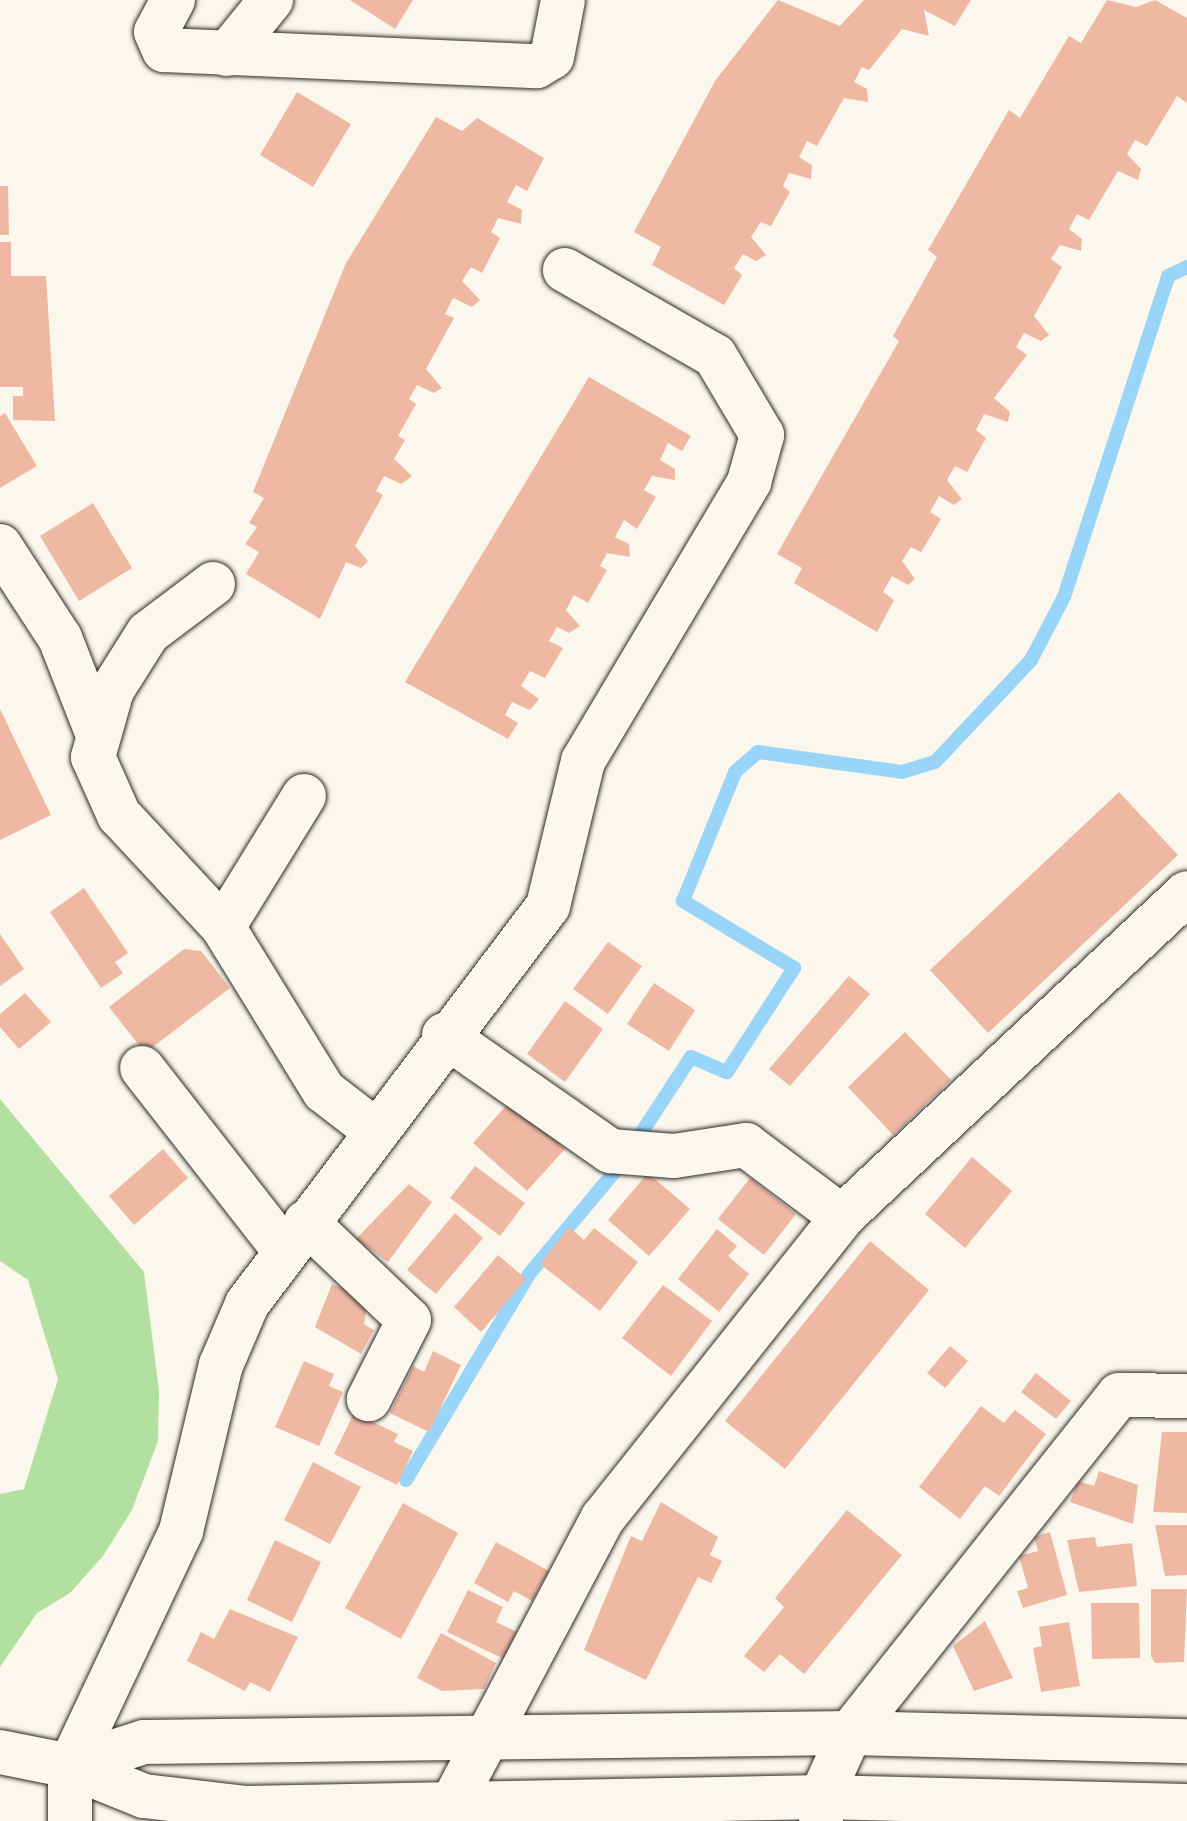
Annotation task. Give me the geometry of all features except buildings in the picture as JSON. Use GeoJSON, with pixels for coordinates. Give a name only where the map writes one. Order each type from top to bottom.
{"type":"FeatureCollection","features":[{"type":"Feature","properties":{"kind":"street"},"geometry":{"type":"LineString","coordinates":[[173,0],[156,32],[164,50],[537,66],[552,57],[563,0]]}},
{"type":"Feature","properties":{"kind":"street"},"geometry":{"type":"LineString","coordinates":[[227,54],[271,0]]}},
{"type":"Feature","properties":{"kind":"street"},"geometry":{"type":"LineString","coordinates":[[70,1821],[70,1766],[181,1531],[221,1365],[247,1304],[295,1236],[377,1132],[444,1035],[548,906],[583,761],[749,482],[762,435],[715,356],[565,270]]}},
{"type":"Feature","properties":{"kind":"street"},"geometry":{"type":"LineString","coordinates":[[0,546],[60,638],[96,730]]}},
{"type":"Feature","properties":{"kind":"street"},"geometry":{"type":"LineString","coordinates":[[213,584],[148,633],[96,730],[93,757],[119,815],[223,927],[324,1091],[377,1132]]}},
{"type":"Feature","properties":{"kind":"street"},"geometry":{"type":"LineString","coordinates":[[223,927],[304,796]]}},
{"type":"Feature","properties":{"kind":"street"},"geometry":{"type":"LineString","coordinates":[[448,1811],[603,1518],[842,1217],[1187,893]]}},
{"type":"Feature","properties":{"kind":"street"},"geometry":{"type":"LineString","coordinates":[[444,1035],[610,1151],[674,1156],[746,1145],[842,1217]]}},
{"type":"Feature","properties":{"kind":"street"},"geometry":{"type":"LineString","coordinates":[[142,1068],[295,1236],[409,1320],[369,1399]]}},
{"type":"Feature","properties":{"kind":"street"},"geometry":{"type":"LineString","coordinates":[[821,1809],[850,1733],[1119,1395],[1187,1396]]}},
{"type":"Feature","properties":{"kind":"street"},"geometry":{"type":"LineString","coordinates":[[70,1766],[144,1742],[850,1733],[1187,1741]]}},
{"type":"Feature","properties":{"kind":"street"},"geometry":{"type":"LineString","coordinates":[[0,1752],[70,1766],[144,1796],[244,1808],[448,1811],[1187,1806]]}},
{"type":"Feature","properties":{"kind":"green space"},"geometry":{"type":"Polygon","coordinates":[[[0,1099],[144,1272],[159,1391],[158,1441],[132,1510],[103,1556],[70,1593],[37,1613],[0,1667],[0,1494],[24,1489],[58,1379],[28,1280],[0,1261],[0,1099]]]}},
{"type":"Feature","properties":{"kind":"waterway"},"geometry":{"type":"LineString","coordinates":[[406,1480],[530,1273],[621,1164],[691,1057],[727,1072],[794,968],[683,901],[735,772],[758,752],[902,772],[935,762],[1031,660],[1064,597],[1168,276],[1187,267]]}}]}
